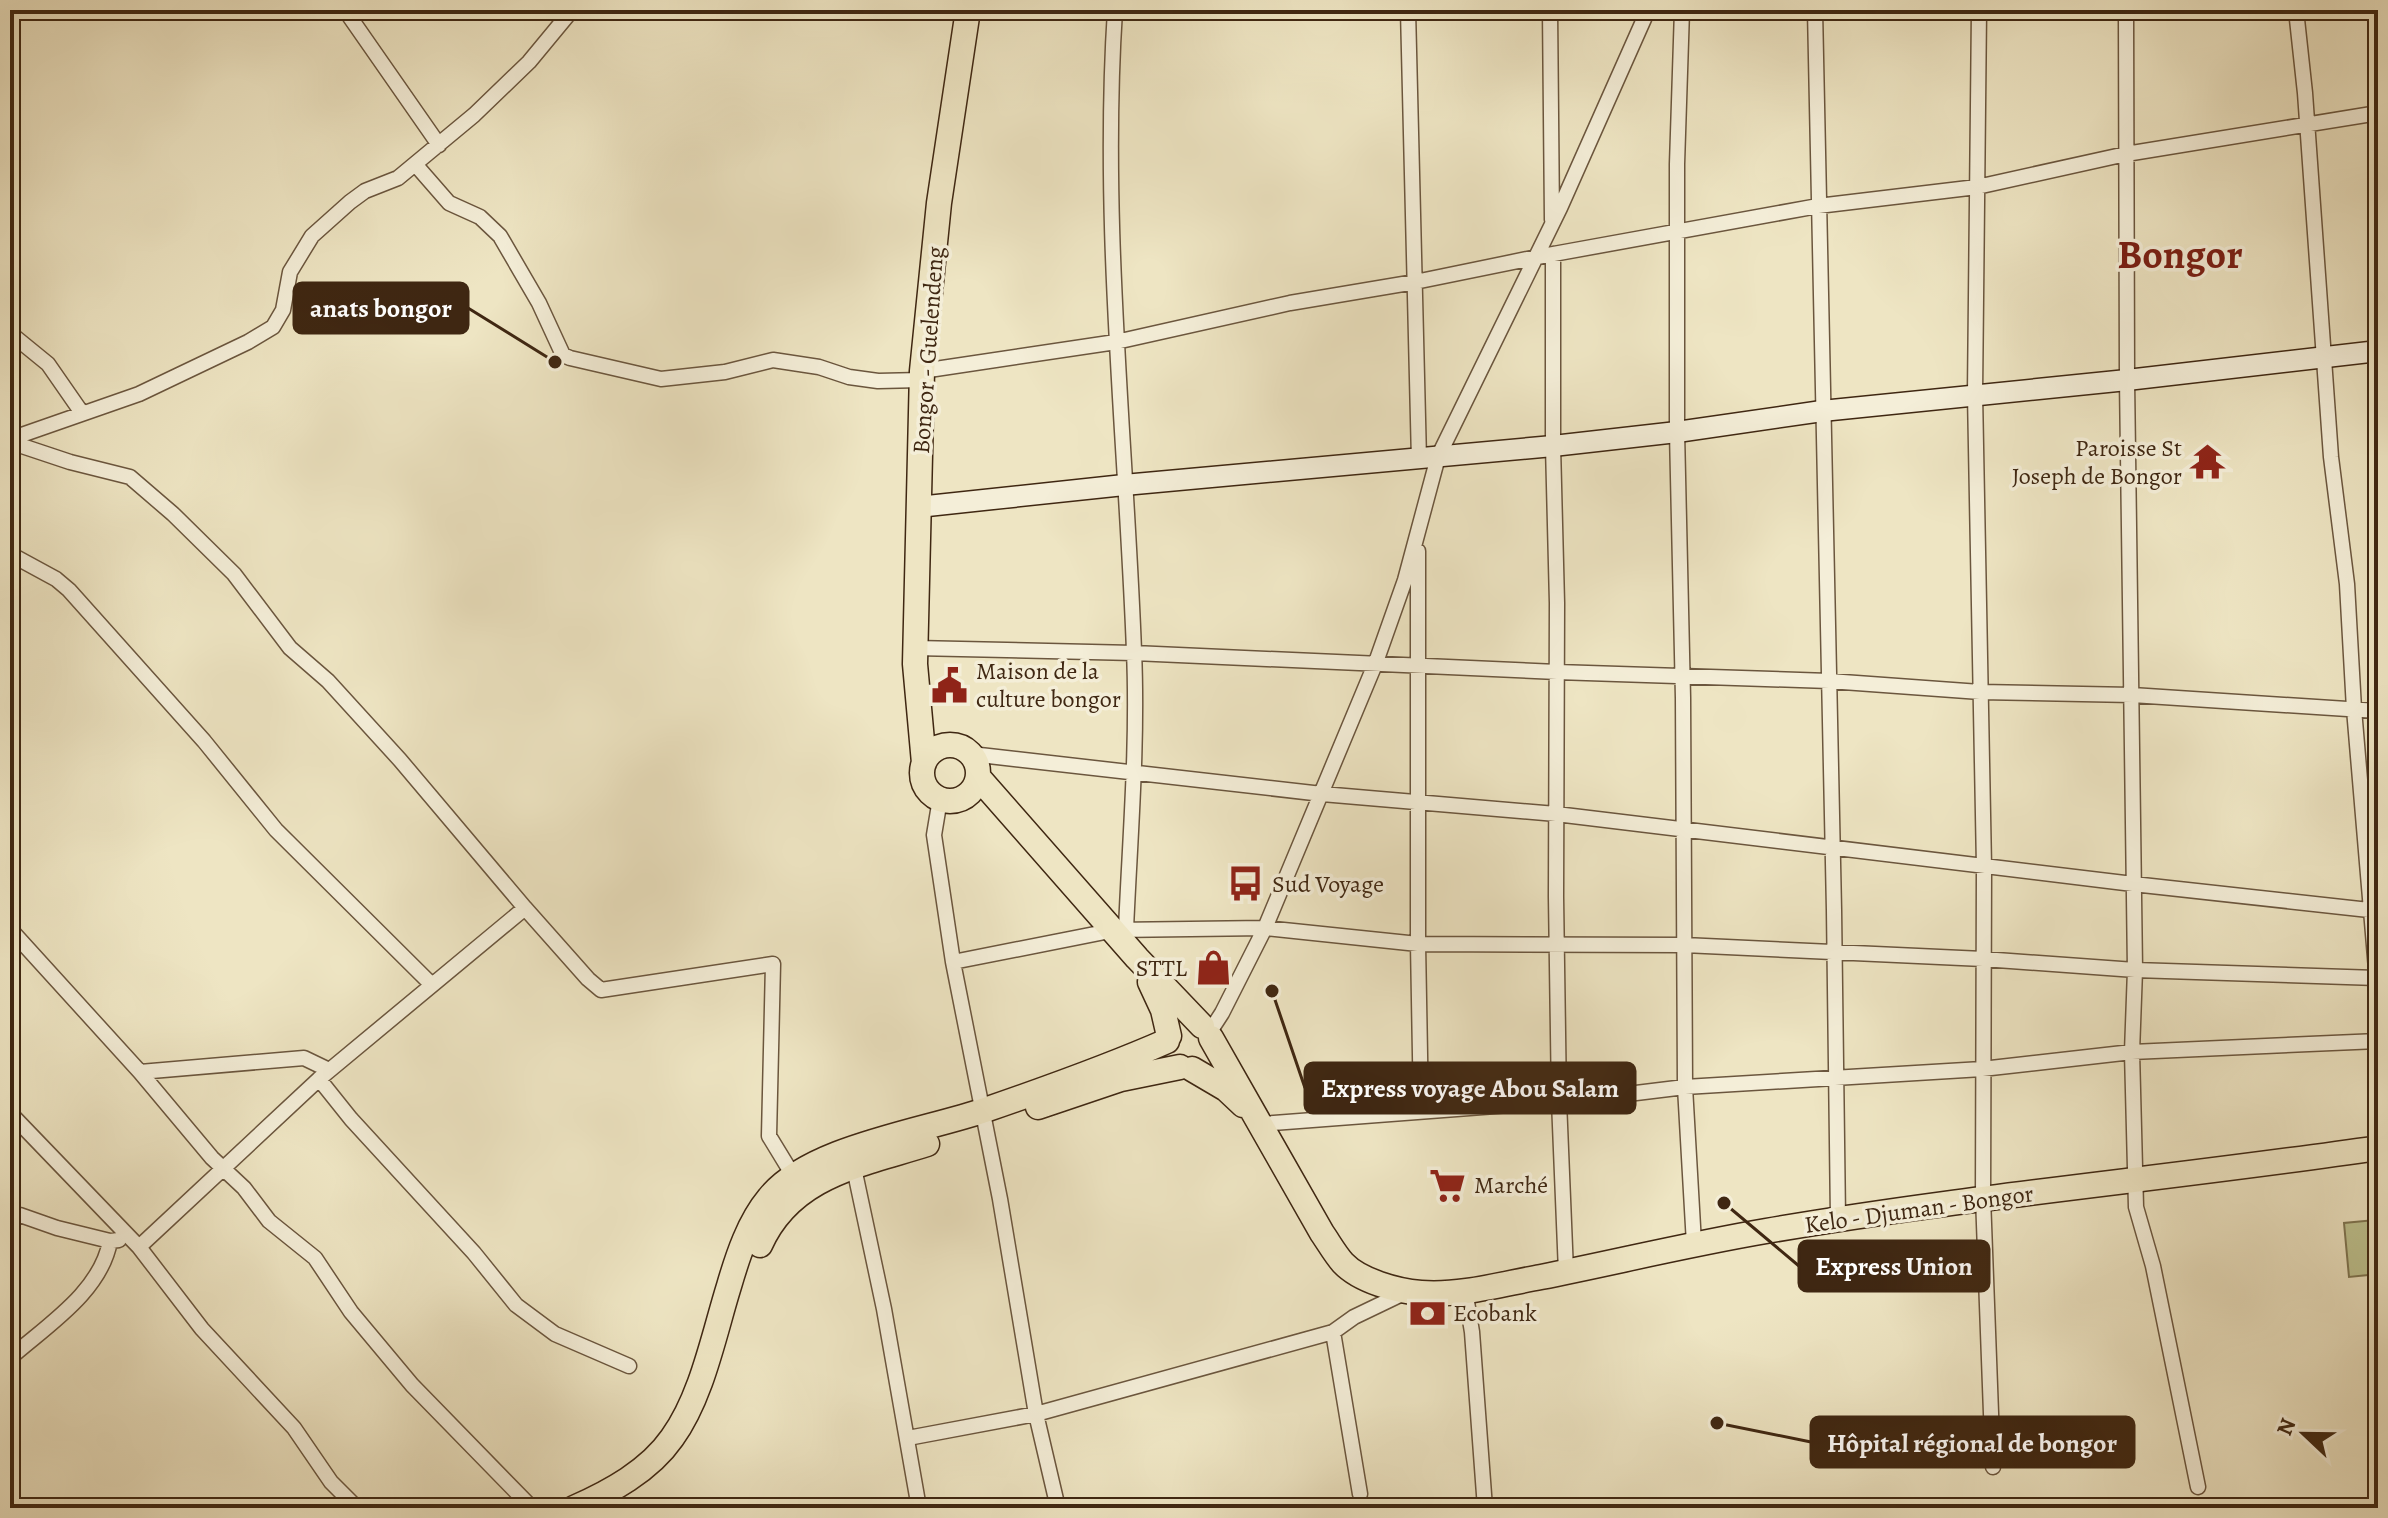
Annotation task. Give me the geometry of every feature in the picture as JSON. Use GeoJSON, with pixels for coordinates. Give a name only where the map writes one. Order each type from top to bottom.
{"type":"FeatureCollection","features":[{"type":"Feature","properties":{"kind":"highway","name":"Bongor - Guelendeng"},"geometry":{"type":"LineString","coordinates":[[924,763],[915,648],[921,376],[939,203],[968,10]]}},
{"type":"Feature","properties":{"kind":"highway","name":"Kelo - Djuman - Bongor"},"geometry":{"type":"LineString","coordinates":[[916,691],[1017,819],[1120,930],[1163,1010],[1168,1039]]}},
{"type":"Feature","properties":{"kind":"highway"},"geometry":{"type":"LineString","coordinates":[[948,800],[970,792],[967,758],[935,749],[924,763],[922,772],[927,788],[948,800],[989,806],[1017,819]]}},
{"type":"Feature","properties":{"kind":"highway","name":"Kelo - Djuman - Bongor"},"geometry":{"type":"LineString","coordinates":[[1137,958],[1208,1033],[1341,1261],[1359,1274],[1407,1291],[1465,1290],[1694,1244],[1983,1197],[2136,1181],[2378,1148]]}},
{"type":"Feature","properties":{"kind":"highway"},"geometry":{"type":"LineString","coordinates":[[574,1508],[626,1481],[672,1439],[697,1389],[750,1228],[769,1196],[794,1177],[809,1167],[850,1150],[984,1118],[1121,1079],[1186,1068],[1207,1061],[1212,1050],[1208,1033],[1183,1023],[1168,1039],[984,1118],[803,1190],[784,1206],[765,1234],[698,1422],[683,1449],[634,1494],[609,1508]]}},
{"type":"Feature","properties":{"kind":"highway"},"geometry":{"type":"LineString","coordinates":[[1168,1039],[1171,1059],[1186,1068]]}},
{"type":"Feature","properties":{"kind":"highway","name":"Kelo - Djuman - Bongor"},"geometry":{"type":"LineString","coordinates":[[1186,1068],[1226,1089],[1261,1124]]}},
{"type":"Feature","properties":{"kind":"street"},"geometry":{"type":"LineString","coordinates":[[345,10],[439,145]]}},
{"type":"Feature","properties":{"kind":"street"},"geometry":{"type":"LineString","coordinates":[[10,440],[139,394],[273,327],[283,310],[290,272],[312,236],[365,191],[398,178],[439,145],[529,62],[572,10]]}},
{"type":"Feature","properties":{"kind":"street"},"geometry":{"type":"LineString","coordinates":[[1115,10],[1112,112],[1116,342],[1134,653],[1133,773],[1120,930]]}},
{"type":"Feature","properties":{"kind":"street"},"geometry":{"type":"LineString","coordinates":[[1408,10],[1415,282],[1428,458],[1418,533],[1421,1110]]}},
{"type":"Feature","properties":{"kind":"street"},"geometry":{"type":"LineString","coordinates":[[1550,10],[1552,225]]}},
{"type":"Feature","properties":{"kind":"street"},"geometry":{"type":"LineString","coordinates":[[1428,458],[1537,257],[1648,10]]}},
{"type":"Feature","properties":{"kind":"street"},"geometry":{"type":"LineString","coordinates":[[1682,10],[1677,432],[1685,1087],[1694,1244]]}},
{"type":"Feature","properties":{"kind":"street"},"geometry":{"type":"LineString","coordinates":[[1815,10],[1838,1078],[1838,1219]]}},
{"type":"Feature","properties":{"kind":"street"},"geometry":{"type":"LineString","coordinates":[[1979,10],[1975,394],[1984,867],[1983,1197],[1993,1467]]}},
{"type":"Feature","properties":{"kind":"street"},"geometry":{"type":"LineString","coordinates":[[2126,10],[2127,380],[2135,970],[2132,1052],[2136,1207],[2156,1280],[2198,1487]]}},
{"type":"Feature","properties":{"kind":"street"},"geometry":{"type":"LineString","coordinates":[[953,962],[1120,930],[1265,928],[1418,944],[1684,945],[1983,959],[2377,985],[2376,911],[2354,709],[2347,584],[2331,457],[2296,10]]}},
{"type":"Feature","properties":{"kind":"street"},"geometry":{"type":"LineString","coordinates":[[415,164],[449,203],[480,217],[500,236],[539,303],[563,355],[661,379],[725,372],[773,360],[878,381],[1116,342],[1290,303],[1818,206],[1977,187],[2126,154],[2378,113]]}},
{"type":"Feature","properties":{"kind":"street"},"geometry":{"type":"LineString","coordinates":[[1553,254],[1559,1101],[1566,1272]]}},
{"type":"Feature","properties":{"kind":"street"},"geometry":{"type":"LineString","coordinates":[[10,333],[48,364],[82,413]]}},
{"type":"Feature","properties":{"kind":"street"},"geometry":{"type":"LineString","coordinates":[[918,507],[1553,446],[1822,411],[2378,351]]}},
{"type":"Feature","properties":{"kind":"street"},"geometry":{"type":"LineString","coordinates":[[10,440],[70,462],[123,474],[151,493],[234,574],[290,648],[320,672],[525,908],[601,990],[773,964],[769,1136],[794,1177]]}},
{"type":"Feature","properties":{"kind":"street"},"geometry":{"type":"LineString","coordinates":[[1208,1033],[1222,1013],[1265,928],[1322,794],[1376,662],[1418,533]]}},
{"type":"Feature","properties":{"kind":"street"},"geometry":{"type":"LineString","coordinates":[[10,554],[56,579],[69,590],[204,741],[276,830],[431,984]]}},
{"type":"Feature","properties":{"kind":"street"},"geometry":{"type":"LineString","coordinates":[[915,648],[1134,653],[1829,681],[1980,692],[2132,695],[2378,711]]}},
{"type":"Feature","properties":{"kind":"street"},"geometry":{"type":"LineString","coordinates":[[967,758],[1556,814],[2376,911]]}},
{"type":"Feature","properties":{"kind":"street"},"geometry":{"type":"LineString","coordinates":[[948,800],[935,816],[934,835],[953,962],[1036,1414],[1058,1508]]}},
{"type":"Feature","properties":{"kind":"street"},"geometry":{"type":"LineString","coordinates":[[10,1219],[20,1215],[110,1241],[135,1243],[224,1169],[324,1075],[525,908]]}},
{"type":"Feature","properties":{"kind":"street"},"geometry":{"type":"LineString","coordinates":[[10,929],[244,1188],[269,1221],[315,1258],[351,1312],[401,1372],[532,1508]]}},
{"type":"Feature","properties":{"kind":"street"},"geometry":{"type":"LineString","coordinates":[[1261,1124],[1559,1101],[1685,1087],[1982,1069],[2132,1052],[2378,1041]]}},
{"type":"Feature","properties":{"kind":"street"},"geometry":{"type":"LineString","coordinates":[[140,1072],[304,1058],[324,1075],[351,1119],[474,1253],[516,1305],[555,1334],[629,1366]]}},
{"type":"Feature","properties":{"kind":"street"},"geometry":{"type":"LineString","coordinates":[[10,1113],[135,1243],[202,1329],[294,1428],[331,1482],[357,1508]]}},
{"type":"Feature","properties":{"kind":"street"},"geometry":{"type":"LineString","coordinates":[[854,1168],[919,1508]]}},
{"type":"Feature","properties":{"kind":"street"},"geometry":{"type":"LineString","coordinates":[[10,1358],[88,1286],[103,1264],[110,1241]]}},
{"type":"Feature","properties":{"kind":"street"},"geometry":{"type":"LineString","coordinates":[[1465,1290],[1472,1332],[1485,1508]]}},
{"type":"Feature","properties":{"kind":"street"},"geometry":{"type":"LineString","coordinates":[[908,1438],[1036,1414],[1333,1332],[1354,1317],[1407,1291]]}},
{"type":"Feature","properties":{"kind":"street"},"geometry":{"type":"LineString","coordinates":[[1333,1332],[1360,1494]]}},
{"type":"Feature","properties":{"kind":"green space"},"geometry":{"type":"Polygon","coordinates":[[[2375,1220],[2378,1274],[2349,1277],[2344,1223],[2375,1220]]]}},
{"type":"Feature","properties":{"kind":"place","name":"anats bongor"},"geometry":{"type":"Point","coordinates":[555,362]}},
{"type":"Feature","properties":{"kind":"place","name":"Paroisse St Joseph de Bongor"},"geometry":{"type":"Point","coordinates":[2208,462]}},
{"type":"Feature","properties":{"kind":"place","name":"Maison de la culture bongor"},"geometry":{"type":"Point","coordinates":[950,685]}},
{"type":"Feature","properties":{"kind":"place","name":"Sud Voyage"},"geometry":{"type":"Point","coordinates":[1246,884]}},
{"type":"Feature","properties":{"kind":"place","name":"STTL"},"geometry":{"type":"Point","coordinates":[1213,968]}},
{"type":"Feature","properties":{"kind":"place","name":"Express voyage Abou Salam"},"geometry":{"type":"Point","coordinates":[1272,991]}},
{"type":"Feature","properties":{"kind":"place","name":"Marché"},"geometry":{"type":"Point","coordinates":[1448,1185]}},
{"type":"Feature","properties":{"kind":"place","name":"Express Union"},"geometry":{"type":"Point","coordinates":[1724,1203]}},
{"type":"Feature","properties":{"kind":"place","name":"Ecobank"},"geometry":{"type":"Point","coordinates":[1427,1313]}},
{"type":"Feature","properties":{"kind":"place","name":"Hôpital régional de bongor"},"geometry":{"type":"Point","coordinates":[1717,1423]}},
{"type":"Feature","properties":{"kind":"district","name":"Bongor"},"geometry":{"type":"Point","coordinates":[2180,254]}}]}
